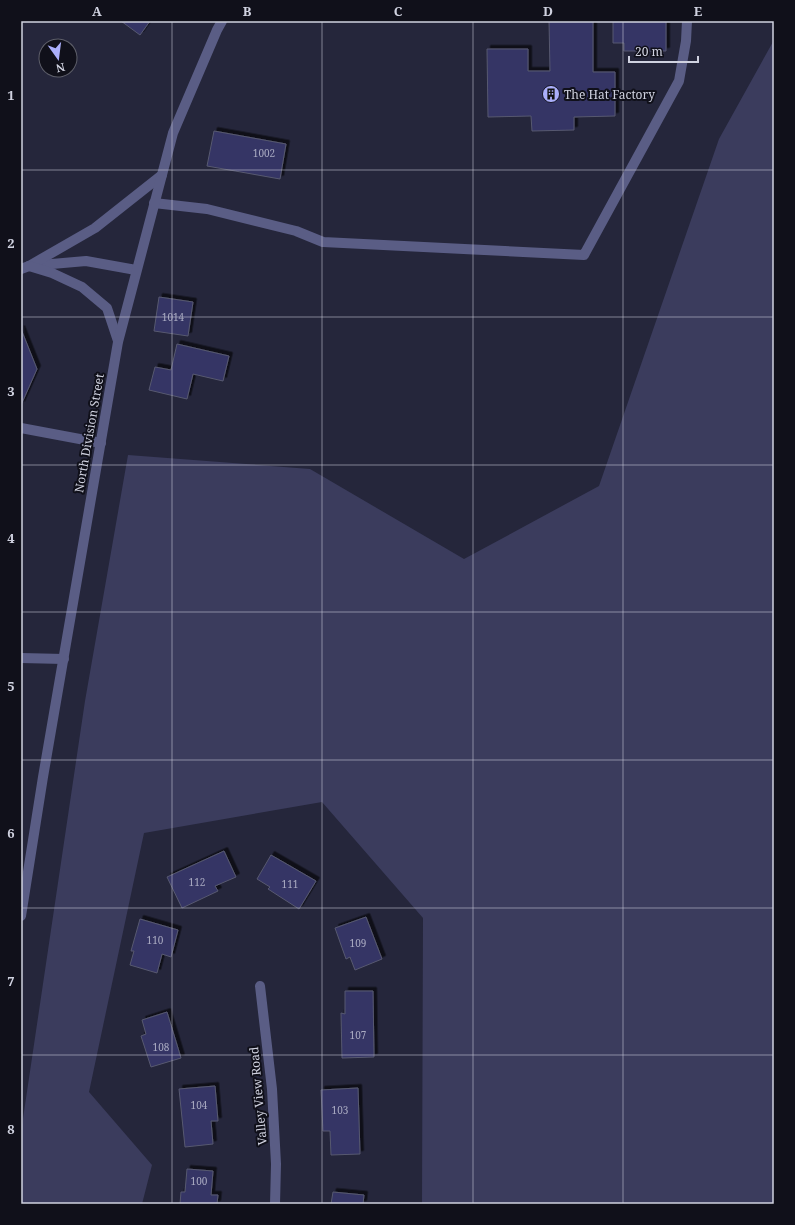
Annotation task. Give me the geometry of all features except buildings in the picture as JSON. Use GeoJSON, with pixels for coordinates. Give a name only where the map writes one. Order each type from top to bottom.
{"type":"FeatureCollection","features":[{"type":"Feature","properties":{"kind":"street","name":"North Division Street"},"geometry":{"type":"LineString","coordinates":[[21,916],[43,777],[118,342],[173,133],[222,21]]}},
{"type":"Feature","properties":{"kind":"street"},"geometry":{"type":"LineString","coordinates":[[154,203],[207,209],[296,231],[323,242],[584,255],[679,80],[686,41],[687,21]]}},
{"type":"Feature","properties":{"kind":"street"},"geometry":{"type":"LineString","coordinates":[[25,268],[95,228],[162,175]]}},
{"type":"Feature","properties":{"kind":"street"},"geometry":{"type":"LineString","coordinates":[[25,268],[86,262],[136,270]]}},
{"type":"Feature","properties":{"kind":"street"},"geometry":{"type":"LineString","coordinates":[[25,268],[52,273],[82,287],[108,308],[118,342]]}},
{"type":"Feature","properties":{"kind":"street"},"geometry":{"type":"LineString","coordinates":[[21,428],[101,443]]}},
{"type":"Feature","properties":{"kind":"street"},"geometry":{"type":"LineString","coordinates":[[21,658],[64,658]]}},
{"type":"Feature","properties":{"kind":"street","name":"Valley View Road"},"geometry":{"type":"LineString","coordinates":[[260,986],[272,1089],[276,1164],[275,1204]]}},
{"type":"Feature","properties":{"kind":"shaded area"},"geometry":{"type":"Polygon","coordinates":[[[774,40],[774,1204],[422,1204],[423,918],[322,802],[144,833],[89,1092],[152,1165],[142,1204],[21,1204],[21,1132],[85,701],[128,455],[310,469],[464,559],[599,486],[719,139],[774,40]]]}},
{"type":"Feature","properties":{"kind":"place","name":"The Hat Factory"},"geometry":{"type":"Point","coordinates":[551,94]}}]}
